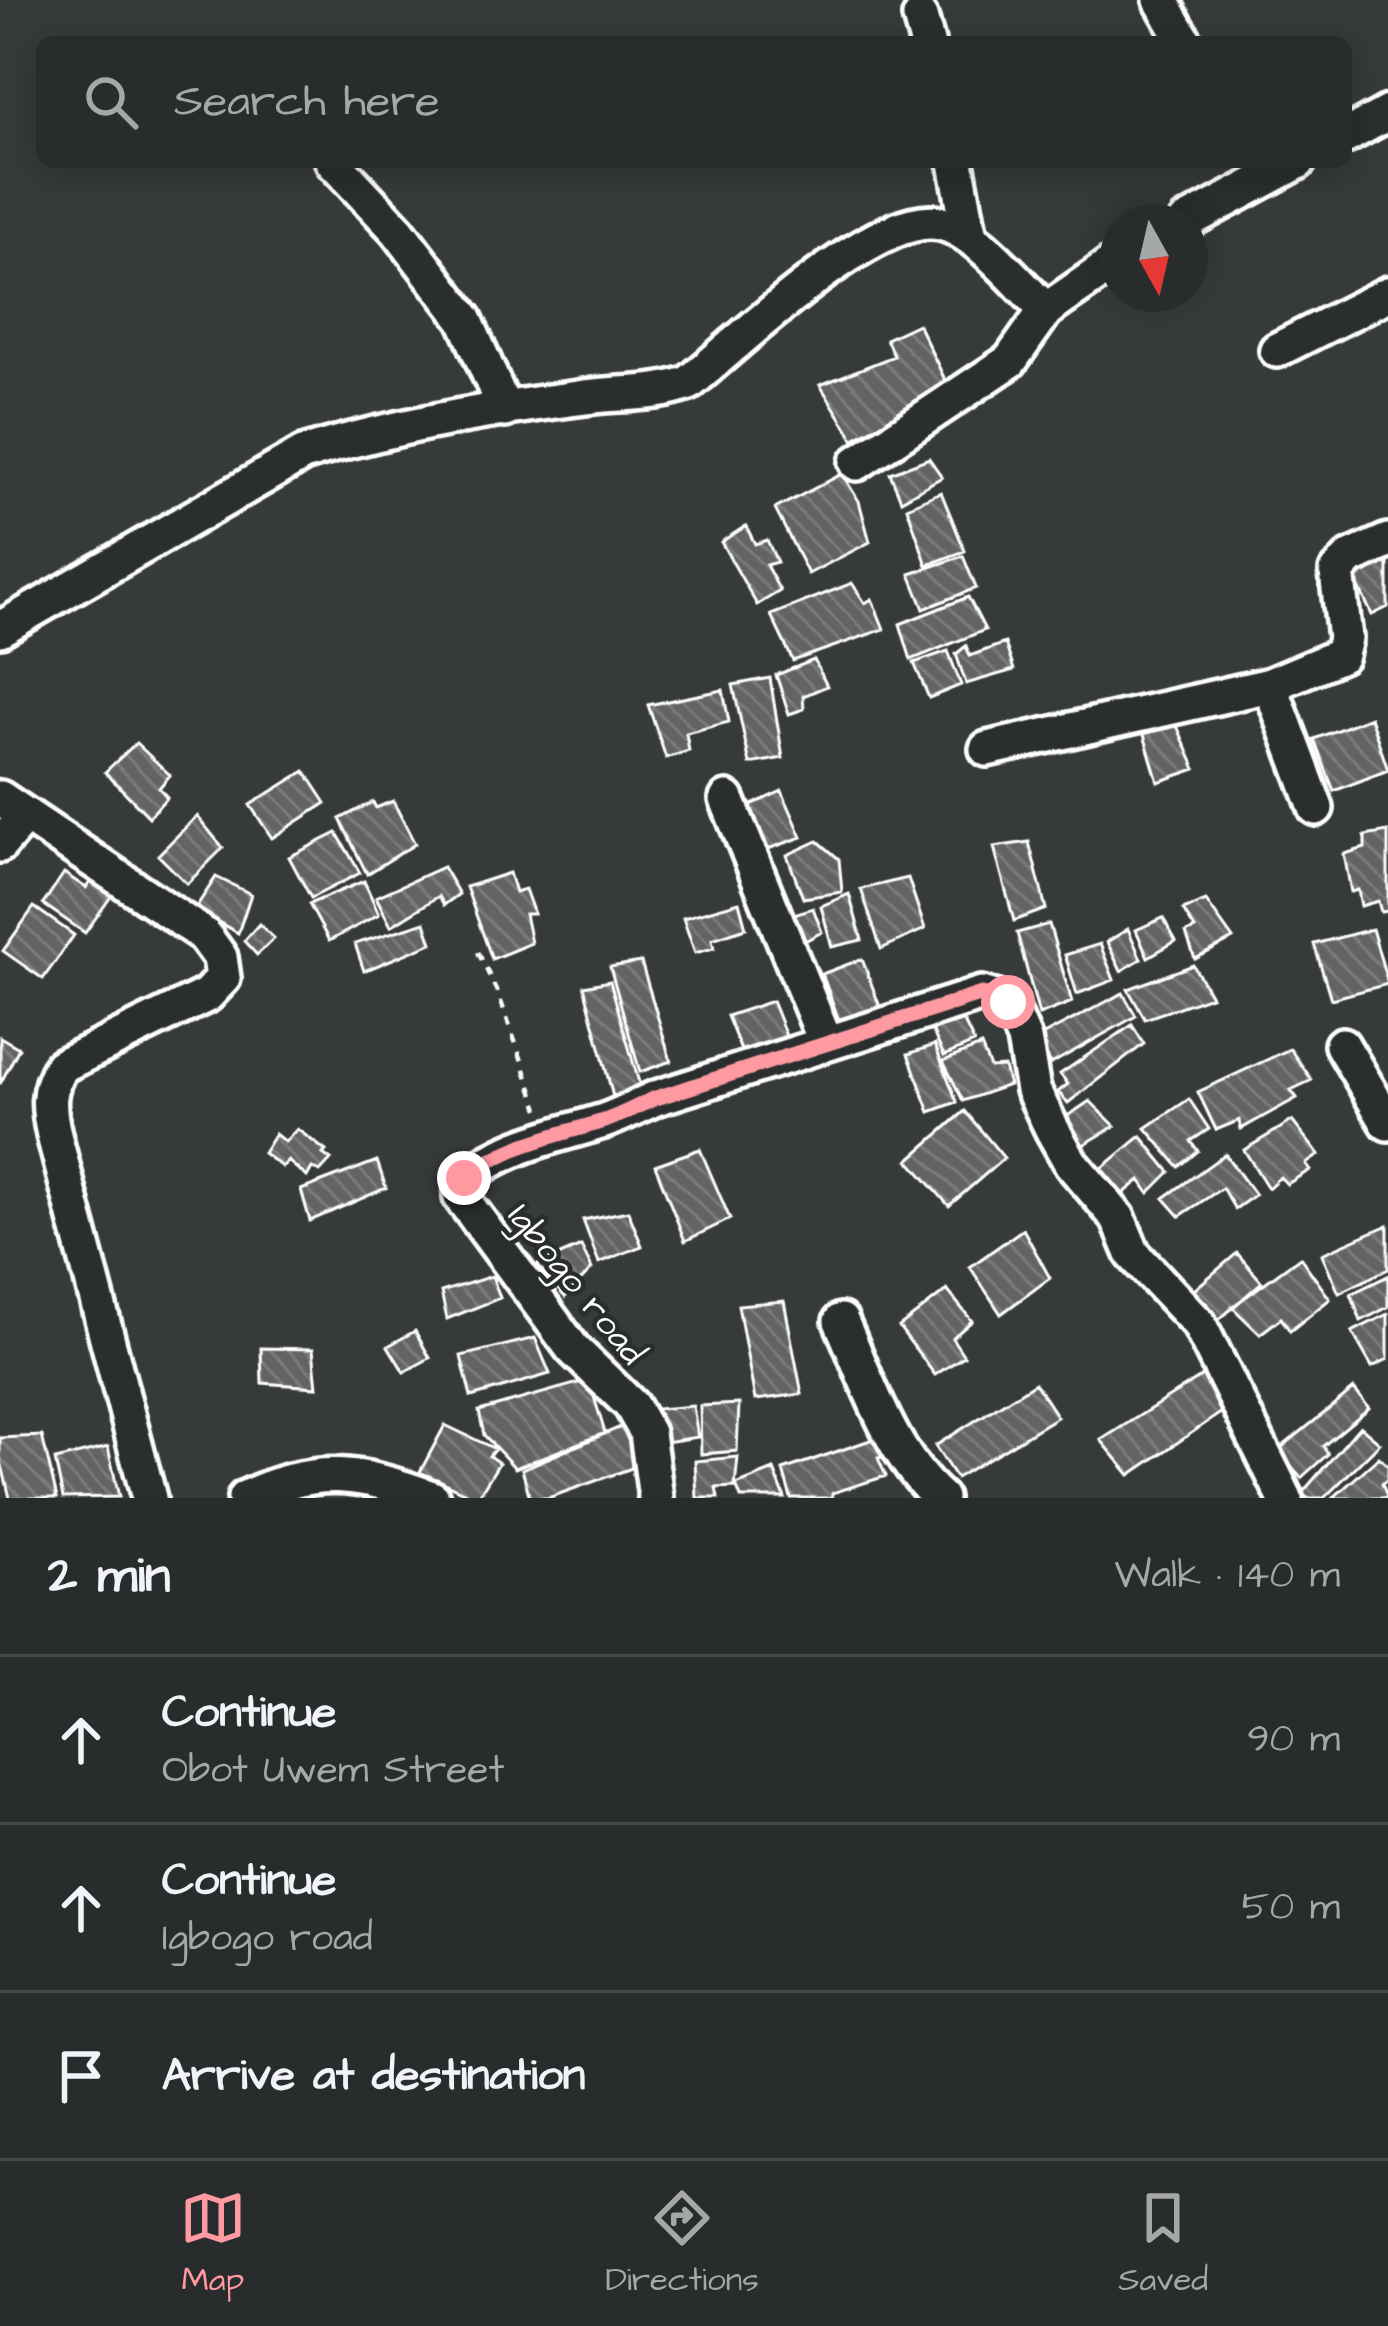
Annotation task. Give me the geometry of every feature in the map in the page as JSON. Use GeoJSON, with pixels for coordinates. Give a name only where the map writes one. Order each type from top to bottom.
{"type":"FeatureCollection","features":[{"type":"Feature","properties":{"kind":"street"},"geometry":{"type":"LineString","coordinates":[[1160,0],[1181,36]]}},
{"type":"Feature","properties":{"kind":"street"},"geometry":{"type":"LineString","coordinates":[[1352,133],[1388,113]]}},
{"type":"Feature","properties":{"kind":"street"},"geometry":{"type":"LineString","coordinates":[[338,168],[398,231],[465,319],[505,410]]}},
{"type":"Feature","properties":{"kind":"street"},"geometry":{"type":"LineString","coordinates":[[957,168],[970,237]]}},
{"type":"Feature","properties":{"kind":"street"},"geometry":{"type":"LineString","coordinates":[[1208,209],[1279,168]]}},
{"type":"Feature","properties":{"kind":"street"},"geometry":{"type":"LineString","coordinates":[[0,629],[303,454],[353,438],[505,410],[669,390],[689,383],[844,255],[915,223],[941,223],[970,237],[1046,310]]}},
{"type":"Feature","properties":{"kind":"street"},"geometry":{"type":"LineString","coordinates":[[856,463],[1010,361],[1046,310],[1100,272]]}},
{"type":"Feature","properties":{"kind":"street"},"geometry":{"type":"LineString","coordinates":[[1277,350],[1388,293]]}},
{"type":"Feature","properties":{"kind":"street"},"geometry":{"type":"LineString","coordinates":[[987,749],[1270,685],[1341,655],[1345,638],[1337,572],[1350,558],[1388,541]]}},
{"type":"Feature","properties":{"kind":"street"},"geometry":{"type":"LineString","coordinates":[[1270,685],[1316,808]]}},
{"type":"Feature","properties":{"kind":"street"},"geometry":{"type":"LineString","coordinates":[[727,799],[826,1043]]}},
{"type":"Feature","properties":{"kind":"street"},"geometry":{"type":"LineString","coordinates":[[0,845],[12,807],[204,935],[220,957],[223,978],[207,995],[61,1066],[51,1083],[48,1108],[54,1135],[149,1498]]}},
{"type":"Feature","properties":{"kind":"street","name":"Igbogo road"},"geometry":{"type":"LineString","coordinates":[[656,1498],[646,1433],[631,1405],[573,1349],[461,1197],[464,1178],[549,1134],[606,1120],[656,1098],[982,994],[1008,1002],[1024,1039],[1034,1090],[1053,1131],[1071,1163],[1118,1218],[1133,1253],[1199,1324],[1285,1498]]}},
{"type":"Feature","properties":{"kind":"street"},"geometry":{"type":"LineString","coordinates":[[1342,1045],[1388,1123]]}},
{"type":"Feature","properties":{"kind":"street"},"geometry":{"type":"LineString","coordinates":[[842,1321],[884,1418],[919,1480],[940,1498]]}},
{"type":"Feature","properties":{"kind":"street"},"geometry":{"type":"LineString","coordinates":[[245,1498],[281,1480],[325,1474],[369,1477],[432,1498]]}},
{"type":"Feature","properties":{"kind":"path"},"geometry":{"type":"LineString","coordinates":[[478,952],[549,1134]]}},
{"type":"Feature","properties":{"kind":"building"},"geometry":{"type":"Polygon","coordinates":[[[918,324],[948,386],[854,439],[820,385],[894,356],[886,339],[918,324]]]}},
{"type":"Feature","properties":{"kind":"building"},"geometry":{"type":"Polygon","coordinates":[[[929,458],[942,477],[901,500],[890,473],[929,458]]]}},
{"type":"Feature","properties":{"kind":"building"},"geometry":{"type":"Polygon","coordinates":[[[842,474],[859,501],[870,542],[808,574],[775,509],[842,474]]]}},
{"type":"Feature","properties":{"kind":"building"},"geometry":{"type":"Polygon","coordinates":[[[941,492],[965,551],[927,565],[907,507],[941,492]]]}},
{"type":"Feature","properties":{"kind":"building"},"geometry":{"type":"Polygon","coordinates":[[[746,526],[755,544],[767,540],[777,562],[766,565],[780,591],[757,605],[721,542],[746,526]]]}},
{"type":"Feature","properties":{"kind":"building"},"geometry":{"type":"Polygon","coordinates":[[[963,556],[976,588],[924,609],[910,574],[963,556]]]}},
{"type":"Feature","properties":{"kind":"building"},"geometry":{"type":"Polygon","coordinates":[[[1388,558],[1388,607],[1372,615],[1353,575],[1388,558]]]}},
{"type":"Feature","properties":{"kind":"building"},"geometry":{"type":"Polygon","coordinates":[[[852,583],[865,603],[872,599],[884,629],[793,661],[771,615],[852,583]]]}},
{"type":"Feature","properties":{"kind":"building"},"geometry":{"type":"Polygon","coordinates":[[[968,597],[985,630],[911,660],[900,624],[968,597]]]}},
{"type":"Feature","properties":{"kind":"building"},"geometry":{"type":"Polygon","coordinates":[[[1005,643],[1014,670],[966,684],[956,654],[966,646],[970,656],[1005,643]]]}},
{"type":"Feature","properties":{"kind":"building"},"geometry":{"type":"Polygon","coordinates":[[[948,651],[961,685],[929,698],[914,663],[948,651]]]}},
{"type":"Feature","properties":{"kind":"building"},"geometry":{"type":"Polygon","coordinates":[[[814,660],[827,686],[803,696],[804,709],[789,714],[776,675],[814,660]]]}},
{"type":"Feature","properties":{"kind":"building"},"geometry":{"type":"Polygon","coordinates":[[[770,678],[783,758],[750,764],[733,685],[770,678]]]}},
{"type":"Feature","properties":{"kind":"building"},"geometry":{"type":"Polygon","coordinates":[[[723,690],[729,722],[686,733],[689,751],[666,758],[648,705],[723,690]]]}},
{"type":"Feature","properties":{"kind":"building"},"geometry":{"type":"Polygon","coordinates":[[[1370,717],[1388,770],[1334,791],[1314,739],[1370,717]]]}},
{"type":"Feature","properties":{"kind":"building"},"geometry":{"type":"Polygon","coordinates":[[[1174,719],[1196,769],[1158,782],[1142,728],[1174,719]]]}},
{"type":"Feature","properties":{"kind":"building"},"geometry":{"type":"Polygon","coordinates":[[[136,743],[170,775],[159,788],[167,797],[149,817],[105,772],[136,743]]]}},
{"type":"Feature","properties":{"kind":"building"},"geometry":{"type":"Polygon","coordinates":[[[305,771],[326,803],[272,838],[250,805],[305,771]]]}},
{"type":"Feature","properties":{"kind":"building"},"geometry":{"type":"Polygon","coordinates":[[[782,791],[802,837],[757,853],[736,812],[782,791]]]}},
{"type":"Feature","properties":{"kind":"building"},"geometry":{"type":"Polygon","coordinates":[[[393,801],[415,844],[367,874],[340,819],[373,802],[376,808],[393,801]]]}},
{"type":"Feature","properties":{"kind":"building"},"geometry":{"type":"Polygon","coordinates":[[[197,816],[223,848],[187,884],[158,855],[197,816]]]}},
{"type":"Feature","properties":{"kind":"building"},"geometry":{"type":"Polygon","coordinates":[[[1388,832],[1388,911],[1381,912],[1378,901],[1361,906],[1358,890],[1351,892],[1344,854],[1365,848],[1365,836],[1388,832]]]}},
{"type":"Feature","properties":{"kind":"building"},"geometry":{"type":"Polygon","coordinates":[[[337,833],[360,873],[311,898],[289,857],[337,833]]]}},
{"type":"Feature","properties":{"kind":"building"},"geometry":{"type":"Polygon","coordinates":[[[818,841],[839,859],[842,892],[803,898],[787,855],[818,841]]]}},
{"type":"Feature","properties":{"kind":"building"},"geometry":{"type":"Polygon","coordinates":[[[1029,842],[1046,909],[1014,921],[994,847],[1029,842]]]}},
{"type":"Feature","properties":{"kind":"building"},"geometry":{"type":"Polygon","coordinates":[[[443,867],[459,894],[444,905],[439,896],[391,926],[376,897],[443,867]]]}},
{"type":"Feature","properties":{"kind":"building"},"geometry":{"type":"Polygon","coordinates":[[[64,873],[86,888],[93,877],[112,895],[85,933],[43,904],[64,873]]]}},
{"type":"Feature","properties":{"kind":"building"},"geometry":{"type":"Polygon","coordinates":[[[509,873],[515,892],[525,889],[534,914],[525,914],[531,943],[492,959],[466,887],[509,873]]]}},
{"type":"Feature","properties":{"kind":"building"},"geometry":{"type":"Polygon","coordinates":[[[216,877],[251,894],[238,933],[195,909],[216,877]]]}},
{"type":"Feature","properties":{"kind":"building"},"geometry":{"type":"Polygon","coordinates":[[[908,878],[925,929],[881,949],[861,889],[908,878]]]}},
{"type":"Feature","properties":{"kind":"building"},"geometry":{"type":"Polygon","coordinates":[[[364,881],[379,914],[329,941],[309,904],[364,881]]]}},
{"type":"Feature","properties":{"kind":"building"},"geometry":{"type":"Polygon","coordinates":[[[849,894],[862,940],[832,947],[821,906],[849,894]]]}},
{"type":"Feature","properties":{"kind":"building"},"geometry":{"type":"Polygon","coordinates":[[[1206,901],[1233,939],[1195,959],[1186,933],[1195,929],[1183,910],[1206,901]]]}},
{"type":"Feature","properties":{"kind":"building"},"geometry":{"type":"Polygon","coordinates":[[[739,902],[746,928],[712,939],[714,948],[695,953],[683,918],[739,902]]]}},
{"type":"Feature","properties":{"kind":"building"},"geometry":{"type":"Polygon","coordinates":[[[34,907],[74,935],[43,979],[3,951],[34,907]]]}},
{"type":"Feature","properties":{"kind":"building"},"geometry":{"type":"Polygon","coordinates":[[[813,908],[822,932],[793,947],[778,919],[813,908]]]}},
{"type":"Feature","properties":{"kind":"building"},"geometry":{"type":"Polygon","coordinates":[[[1163,918],[1176,941],[1148,957],[1136,930],[1163,918]]]}},
{"type":"Feature","properties":{"kind":"building"},"geometry":{"type":"Polygon","coordinates":[[[425,922],[432,943],[364,971],[355,944],[425,922]]]}},
{"type":"Feature","properties":{"kind":"building"},"geometry":{"type":"Polygon","coordinates":[[[259,924],[274,938],[257,955],[244,941],[259,924]]]}},
{"type":"Feature","properties":{"kind":"building"},"geometry":{"type":"Polygon","coordinates":[[[1049,924],[1072,1002],[1039,1015],[1017,933],[1049,924]]]}},
{"type":"Feature","properties":{"kind":"building"},"geometry":{"type":"Polygon","coordinates":[[[1128,929],[1141,959],[1121,971],[1107,942],[1128,929]]]}},
{"type":"Feature","properties":{"kind":"building"},"geometry":{"type":"Polygon","coordinates":[[[1372,929],[1388,984],[1331,999],[1314,944],[1372,929]]]}},
{"type":"Feature","properties":{"kind":"building"},"geometry":{"type":"Polygon","coordinates":[[[1100,944],[1114,980],[1077,994],[1065,955],[1100,944]]]}},
{"type":"Feature","properties":{"kind":"building"},"geometry":{"type":"Polygon","coordinates":[[[862,959],[883,1015],[843,1031],[822,974],[862,959]]]}},
{"type":"Feature","properties":{"kind":"building"},"geometry":{"type":"Polygon","coordinates":[[[641,962],[671,1061],[640,1072],[610,967],[641,962]]]}},
{"type":"Feature","properties":{"kind":"building"},"geometry":{"type":"Polygon","coordinates":[[[1193,965],[1211,996],[1145,1019],[1128,989],[1193,965]]]}},
{"type":"Feature","properties":{"kind":"building"},"geometry":{"type":"Polygon","coordinates":[[[610,981],[640,1086],[613,1097],[584,986],[610,981]]]}},
{"type":"Feature","properties":{"kind":"building"},"geometry":{"type":"Polygon","coordinates":[[[1123,993],[1136,1016],[1051,1064],[1036,1039],[1123,993]]]}},
{"type":"Feature","properties":{"kind":"building"},"geometry":{"type":"Polygon","coordinates":[[[772,1001],[788,1041],[744,1058],[727,1016],[772,1001]]]}},
{"type":"Feature","properties":{"kind":"building"},"geometry":{"type":"Polygon","coordinates":[[[963,1020],[974,1043],[944,1056],[929,1024],[963,1020]]]}},
{"type":"Feature","properties":{"kind":"building"},"geometry":{"type":"Polygon","coordinates":[[[1132,1025],[1144,1044],[1068,1103],[1058,1092],[1068,1084],[1060,1074],[1132,1025]]]}},
{"type":"Feature","properties":{"kind":"building"},"geometry":{"type":"Polygon","coordinates":[[[0,1037],[19,1048],[0,1084],[0,1037]]]}},
{"type":"Feature","properties":{"kind":"building"},"geometry":{"type":"Polygon","coordinates":[[[935,1045],[957,1102],[930,1112],[908,1054],[935,1045]]]}},
{"type":"Feature","properties":{"kind":"building"},"geometry":{"type":"Polygon","coordinates":[[[981,1046],[990,1068],[1004,1067],[1009,1085],[963,1101],[943,1061],[981,1046]]]}},
{"type":"Feature","properties":{"kind":"building"},"geometry":{"type":"Polygon","coordinates":[[[1290,1049],[1312,1080],[1291,1090],[1297,1098],[1241,1129],[1240,1120],[1216,1130],[1198,1092],[1290,1049]]]}},
{"type":"Feature","properties":{"kind":"building"},"geometry":{"type":"Polygon","coordinates":[[[1189,1099],[1209,1129],[1191,1141],[1198,1151],[1179,1167],[1146,1128],[1189,1099]]]}},
{"type":"Feature","properties":{"kind":"building"},"geometry":{"type":"Polygon","coordinates":[[[1090,1101],[1115,1126],[1080,1147],[1063,1119],[1090,1101]]]}},
{"type":"Feature","properties":{"kind":"building"},"geometry":{"type":"Polygon","coordinates":[[[965,1111],[1004,1158],[949,1206],[909,1160],[965,1111]]]}},
{"type":"Feature","properties":{"kind":"building"},"geometry":{"type":"Polygon","coordinates":[[[1292,1121],[1319,1155],[1306,1164],[1310,1170],[1287,1184],[1280,1177],[1268,1188],[1244,1150],[1292,1121]]]}},
{"type":"Feature","properties":{"kind":"building"},"geometry":{"type":"Polygon","coordinates":[[[297,1129],[331,1160],[320,1172],[312,1168],[307,1177],[288,1161],[282,1167],[263,1153],[275,1134],[285,1142],[297,1129]]]}},
{"type":"Feature","properties":{"kind":"building"},"geometry":{"type":"Polygon","coordinates":[[[1141,1136],[1170,1172],[1149,1193],[1140,1180],[1117,1199],[1095,1174],[1141,1136]]]}},
{"type":"Feature","properties":{"kind":"building"},"geometry":{"type":"Polygon","coordinates":[[[700,1149],[730,1219],[685,1241],[655,1165],[700,1149]]]}},
{"type":"Feature","properties":{"kind":"building"},"geometry":{"type":"Polygon","coordinates":[[[1225,1154],[1255,1195],[1235,1209],[1222,1188],[1180,1216],[1164,1198],[1225,1154]]]}},
{"type":"Feature","properties":{"kind":"building"},"geometry":{"type":"Polygon","coordinates":[[[377,1161],[386,1188],[310,1221],[301,1190],[377,1161]]]}},
{"type":"Feature","properties":{"kind":"building"},"geometry":{"type":"Polygon","coordinates":[[[628,1211],[642,1246],[599,1263],[583,1220],[628,1211]]]}},
{"type":"Feature","properties":{"kind":"building"},"geometry":{"type":"Polygon","coordinates":[[[1388,1225],[1388,1269],[1339,1293],[1322,1254],[1388,1225]]]}},
{"type":"Feature","properties":{"kind":"building"},"geometry":{"type":"Polygon","coordinates":[[[1023,1229],[1050,1278],[1001,1314],[970,1267],[1023,1229]]]}},
{"type":"Feature","properties":{"kind":"building"},"geometry":{"type":"Polygon","coordinates":[[[581,1246],[592,1269],[565,1297],[537,1265],[581,1246]]]}},
{"type":"Feature","properties":{"kind":"building"},"geometry":{"type":"Polygon","coordinates":[[[1237,1253],[1262,1282],[1213,1325],[1187,1296],[1237,1253]]]}},
{"type":"Feature","properties":{"kind":"building"},"geometry":{"type":"Polygon","coordinates":[[[1300,1257],[1330,1299],[1290,1331],[1281,1318],[1260,1334],[1232,1307],[1300,1257]]]}},
{"type":"Feature","properties":{"kind":"building"},"geometry":{"type":"Polygon","coordinates":[[[492,1276],[500,1298],[447,1319],[441,1292],[492,1276]]]}},
{"type":"Feature","properties":{"kind":"building"},"geometry":{"type":"Polygon","coordinates":[[[1388,1276],[1388,1307],[1361,1321],[1351,1294],[1388,1276]]]}},
{"type":"Feature","properties":{"kind":"building"},"geometry":{"type":"Polygon","coordinates":[[[947,1290],[972,1321],[952,1338],[964,1356],[935,1375],[899,1327],[947,1290]]]}},
{"type":"Feature","properties":{"kind":"building"},"geometry":{"type":"Polygon","coordinates":[[[784,1301],[802,1394],[755,1400],[738,1305],[784,1301]]]}},
{"type":"Feature","properties":{"kind":"building"},"geometry":{"type":"Polygon","coordinates":[[[1388,1314],[1388,1359],[1372,1367],[1352,1332],[1388,1314]]]}},
{"type":"Feature","properties":{"kind":"building"},"geometry":{"type":"Polygon","coordinates":[[[415,1331],[430,1358],[404,1372],[388,1346],[415,1331]]]}},
{"type":"Feature","properties":{"kind":"building"},"geometry":{"type":"Polygon","coordinates":[[[535,1338],[550,1374],[471,1397],[461,1356],[535,1338]]]}},
{"type":"Feature","properties":{"kind":"building"},"geometry":{"type":"Polygon","coordinates":[[[261,1348],[313,1349],[317,1387],[262,1383],[261,1348]]]}},
{"type":"Feature","properties":{"kind":"building"},"geometry":{"type":"Polygon","coordinates":[[[1207,1373],[1231,1406],[1130,1475],[1101,1440],[1207,1373]]]}},
{"type":"Feature","properties":{"kind":"building"},"geometry":{"type":"Polygon","coordinates":[[[589,1380],[605,1433],[515,1468],[484,1435],[479,1411],[589,1380]]]}},
{"type":"Feature","properties":{"kind":"building"},"geometry":{"type":"Polygon","coordinates":[[[1035,1383],[1057,1417],[956,1478],[935,1446],[1035,1383]]]}},
{"type":"Feature","properties":{"kind":"building"},"geometry":{"type":"Polygon","coordinates":[[[1354,1389],[1369,1408],[1323,1446],[1328,1454],[1301,1478],[1277,1451],[1354,1389]]]}},
{"type":"Feature","properties":{"kind":"building"},"geometry":{"type":"Polygon","coordinates":[[[739,1404],[737,1451],[701,1454],[700,1406],[739,1404]]]}},
{"type":"Feature","properties":{"kind":"building"},"geometry":{"type":"Polygon","coordinates":[[[693,1406],[698,1437],[665,1442],[655,1409],[693,1406]]]}},
{"type":"Feature","properties":{"kind":"building"},"geometry":{"type":"Polygon","coordinates":[[[445,1425],[495,1449],[489,1456],[499,1463],[477,1498],[420,1472],[445,1425]]]}},
{"type":"Feature","properties":{"kind":"building"},"geometry":{"type":"Polygon","coordinates":[[[623,1426],[632,1468],[548,1498],[530,1498],[522,1469],[623,1426]]]}},
{"type":"Feature","properties":{"kind":"building"},"geometry":{"type":"Polygon","coordinates":[[[1360,1426],[1380,1443],[1324,1498],[1307,1498],[1302,1493],[1360,1426]]]}},
{"type":"Feature","properties":{"kind":"building"},"geometry":{"type":"Polygon","coordinates":[[[42,1436],[57,1498],[10,1498],[0,1438],[42,1436]]]}},
{"type":"Feature","properties":{"kind":"building"},"geometry":{"type":"Polygon","coordinates":[[[882,1436],[889,1456],[878,1458],[886,1476],[832,1493],[832,1498],[791,1498],[783,1470],[882,1436]]]}},
{"type":"Feature","properties":{"kind":"building"},"geometry":{"type":"Polygon","coordinates":[[[108,1447],[119,1497],[63,1498],[55,1460],[108,1447]]]}},
{"type":"Feature","properties":{"kind":"building"},"geometry":{"type":"Polygon","coordinates":[[[738,1457],[735,1487],[716,1488],[718,1498],[697,1498],[695,1461],[738,1457]]]}},
{"type":"Feature","properties":{"kind":"building"},"geometry":{"type":"Polygon","coordinates":[[[1379,1457],[1388,1466],[1388,1479],[1382,1484],[1388,1498],[1333,1498],[1379,1457]]]}},
{"type":"Feature","properties":{"kind":"building"},"geometry":{"type":"Polygon","coordinates":[[[774,1470],[785,1498],[741,1498],[736,1485],[774,1470]]]}},
{"type":"Feature","properties":{"kind":"route"},"geometry":{"type":"LineString","coordinates":[[464,1178],[500,1154],[549,1134],[606,1120],[656,1098],[982,994],[1008,1002]]}}]}
